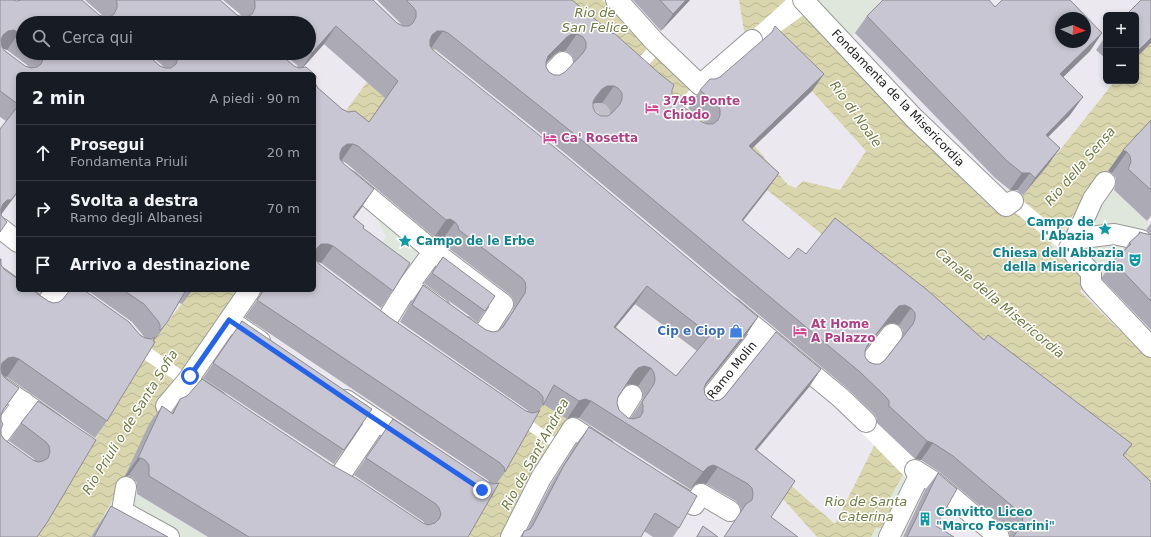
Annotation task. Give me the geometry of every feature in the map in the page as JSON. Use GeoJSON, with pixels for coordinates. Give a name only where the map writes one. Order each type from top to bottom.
{"type":"FeatureCollection","features":[{"type":"Feature","properties":{"kind":"street"},"geometry":{"type":"LineString","coordinates":[[616,0],[654,41],[700,85],[752,40]]}},
{"type":"Feature","properties":{"kind":"street","name":"Fondamenta de la Misericordia"},"geometry":{"type":"LineString","coordinates":[[803,0],[914,118],[1006,206],[1013,201]]}},
{"type":"Feature","properties":{"kind":"street"},"geometry":{"type":"LineString","coordinates":[[545,81],[563,62]]}},
{"type":"Feature","properties":{"kind":"street"},"geometry":{"type":"LineString","coordinates":[[339,172],[503,304],[481,338],[408,286]]}},
{"type":"Feature","properties":{"kind":"street"},"geometry":{"type":"LineString","coordinates":[[1105,182],[1093,199],[1075,239],[1068,248],[1091,273],[1092,283],[1097,290],[1151,347]]}},
{"type":"Feature","properties":{"kind":"street"},"geometry":{"type":"LineString","coordinates":[[0,228],[16,240]]}},
{"type":"Feature","properties":{"kind":"street"},"geometry":{"type":"LineString","coordinates":[[1075,239],[1114,234],[1141,240]]}},
{"type":"Feature","properties":{"kind":"street"},"geometry":{"type":"LineString","coordinates":[[384,325],[408,286],[434,249]]}},
{"type":"Feature","properties":{"kind":"street"},"geometry":{"type":"LineString","coordinates":[[0,278],[16,290]]}},
{"type":"Feature","properties":{"kind":"street"},"geometry":{"type":"LineString","coordinates":[[19,292],[42,309],[52,296],[72,293]]}},
{"type":"Feature","properties":{"kind":"street"},"geometry":{"type":"LineString","coordinates":[[166,406],[187,381],[249,292]]}},
{"type":"Feature","properties":{"kind":"street"},"geometry":{"type":"LineString","coordinates":[[720,298],[841,398],[866,422]]}},
{"type":"Feature","properties":{"kind":"street"},"geometry":{"type":"LineString","coordinates":[[229,320],[272,350]]}},
{"type":"Feature","properties":{"kind":"street","name":"Ramo Molin"},"geometry":{"type":"LineString","coordinates":[[703,407],[762,333]]}},
{"type":"Feature","properties":{"kind":"street"},"geometry":{"type":"LineString","coordinates":[[864,370],[892,334]]}},
{"type":"Feature","properties":{"kind":"street"},"geometry":{"type":"LineString","coordinates":[[187,381],[231,410]]}},
{"type":"Feature","properties":{"kind":"street"},"geometry":{"type":"LineString","coordinates":[[0,386],[68,434]]}},
{"type":"Feature","properties":{"kind":"street"},"geometry":{"type":"LineString","coordinates":[[331,389],[423,451]]}},
{"type":"Feature","properties":{"kind":"street"},"geometry":{"type":"LineString","coordinates":[[620,424],[616,420],[632,396]]}},
{"type":"Feature","properties":{"kind":"street"},"geometry":{"type":"LineString","coordinates":[[2,445],[24,402]]}},
{"type":"Feature","properties":{"kind":"street"},"geometry":{"type":"LineString","coordinates":[[337,480],[377,420]]}},
{"type":"Feature","properties":{"kind":"street"},"geometry":{"type":"LineString","coordinates":[[511,537],[541,478],[573,428],[619,455]]}},
{"type":"Feature","properties":{"kind":"street"},"geometry":{"type":"LineString","coordinates":[[889,537],[918,472],[931,480],[999,537]]}},
{"type":"Feature","properties":{"kind":"street"},"geometry":{"type":"LineString","coordinates":[[654,480],[694,505],[701,494],[730,511]]}},
{"type":"Feature","properties":{"kind":"street"},"geometry":{"type":"LineString","coordinates":[[126,488],[122,512],[169,537]]}},
{"type":"Feature","properties":{"kind":"shaded area"},"geometry":{"type":"Polygon","coordinates":[[[803,0],[888,0],[840,48],[803,0]]]}},
{"type":"Feature","properties":{"kind":"shaded area","name":"Campo de l'Abazia"},"geometry":{"type":"Polygon","coordinates":[[[1102,179],[1147,221],[1149,227],[1145,231],[1147,234],[1097,282],[1087,283],[1050,245],[1052,243],[1065,253],[1069,240],[1060,232],[1102,179]]]}},
{"type":"Feature","properties":{"kind":"shaded area","name":"Campo de le Erbe"},"geometry":{"type":"Polygon","coordinates":[[[368,200],[432,246],[405,285],[371,260],[386,237],[368,200]]]}},
{"type":"Feature","properties":{"kind":"shaded area"},"geometry":{"type":"Polygon","coordinates":[[[903,475],[908,480],[928,485],[903,537],[871,537],[876,526],[882,529],[893,508],[886,505],[903,475]]]}},
{"type":"Feature","properties":{"kind":"shaded area"},"geometry":{"type":"Polygon","coordinates":[[[122,484],[207,537],[124,537],[99,524],[122,484]]]}},
{"type":"Feature","properties":{"kind":"water"},"geometry":{"type":"Polygon","coordinates":[[[475,0],[423,64],[516,235],[754,453],[835,524],[883,428],[931,359],[823,235],[539,0],[602,0],[703,92],[739,128],[788,185],[796,188],[803,181],[840,190],[866,151],[812,91],[759,40],[745,37],[739,0],[795,0],[916,132],[966,183],[1003,217],[1020,199],[1113,84],[1139,84],[1139,55],[1151,43],[1151,125],[1101,179],[1050,245],[1087,283],[1080,291],[1119,330],[1131,334],[1151,355],[1151,486],[910,454],[903,475],[886,505],[893,508],[883,529],[876,527],[871,537],[817,537],[783,499],[634,369],[583,396],[503,537],[466,537],[563,369],[463,217],[342,116],[367,82],[475,0]]]}},
{"type":"Feature","properties":{"kind":"water","name":"Rio Priuli o de Santa Sofia"},"geometry":{"type":"Polygon","coordinates":[[[190,292],[241,292],[170,414],[150,424],[122,484],[91,537],[37,537],[115,406],[144,361],[149,347],[190,292]]]}},
{"type":"Feature","properties":{"kind":"pier"},"geometry":{"type":"Polygon","coordinates":[[[786,0],[803,0],[812,9],[763,44],[745,37],[786,0]]]}},
{"type":"Feature","properties":{"kind":"pier"},"geometry":{"type":"Polygon","coordinates":[[[654,41],[663,49],[635,80],[626,72],[654,41]]]}},
{"type":"Feature","properties":{"kind":"pier"},"geometry":{"type":"Polygon","coordinates":[[[697,81],[703,92],[681,118],[672,111],[697,81]]]}},
{"type":"Feature","properties":{"kind":"pier"},"geometry":{"type":"Polygon","coordinates":[[[1017,196],[1069,239],[1065,253],[1012,210],[1017,196]]]}},
{"type":"Feature","properties":{"kind":"pier"},"geometry":{"type":"Polygon","coordinates":[[[141,341],[190,376],[183,386],[133,352],[141,341]]]}},
{"type":"Feature","properties":{"kind":"pier"},"geometry":{"type":"Polygon","coordinates":[[[522,414],[563,443],[558,451],[517,423],[522,414]]]}},
{"type":"Feature","properties":{"kind":"pier"},"geometry":{"type":"Polygon","coordinates":[[[870,416],[920,463],[908,480],[860,431],[870,416]]]}},
{"type":"Feature","properties":{"kind":"building"},"geometry":{"type":"Polygon","coordinates":[[[0,0],[82,0],[102,16],[16,16],[16,31],[14,30],[8,31],[3,35],[1,40],[2,47],[16,60],[31,68],[37,67],[41,64],[43,60],[153,60],[160,66],[171,68],[176,64],[177,60],[287,60],[294,66],[299,68],[306,67],[312,72],[16,72],[16,103],[0,91],[0,0]]]}},
{"type":"Feature","properties":{"kind":"building"},"geometry":{"type":"Polygon","coordinates":[[[116,0],[220,0],[240,16],[111,16],[117,8],[116,0]]]}},
{"type":"Feature","properties":{"kind":"building"},"geometry":{"type":"Polygon","coordinates":[[[254,0],[373,0],[397,23],[403,26],[409,26],[413,23],[416,17],[416,11],[406,0],[572,0],[613,34],[614,33],[674,85],[672,96],[702,122],[707,124],[713,124],[718,120],[720,109],[700,90],[710,79],[720,77],[772,32],[775,26],[824,74],[749,146],[779,173],[742,220],[789,259],[798,248],[806,254],[835,218],[926,289],[984,340],[988,335],[1132,444],[1123,455],[1151,482],[1151,537],[1013,537],[1023,523],[1022,516],[1018,511],[953,456],[933,443],[927,441],[889,406],[889,401],[886,397],[860,372],[578,137],[448,33],[443,31],[437,31],[432,35],[430,46],[434,51],[564,155],[758,317],[706,383],[704,388],[708,399],[714,401],[720,400],[724,397],[776,332],[821,369],[755,449],[795,481],[771,517],[798,537],[724,537],[746,504],[752,500],[752,488],[748,484],[713,465],[708,467],[703,472],[591,401],[585,399],[579,401],[554,385],[543,405],[543,397],[539,392],[412,305],[423,285],[486,330],[493,332],[498,331],[503,327],[525,293],[526,287],[522,278],[459,230],[455,222],[450,219],[446,220],[358,146],[353,144],[347,144],[342,148],[340,159],[374,189],[353,217],[364,226],[363,228],[410,263],[393,291],[333,246],[321,244],[316,251],[316,85],[342,109],[348,112],[355,111],[369,122],[398,81],[336,26],[316,48],[316,16],[249,16],[252,14],[255,8],[254,0]],[[572,34],[548,56],[546,67],[549,72],[554,75],[560,75],[565,72],[586,48],[586,42],[583,37],[577,34],[572,34]],[[607,86],[602,89],[593,102],[593,108],[596,113],[601,116],[608,116],[613,112],[620,104],[622,99],[622,93],[618,88],[614,86],[607,86]],[[647,286],[614,327],[676,376],[710,335],[647,286]],[[905,305],[899,306],[867,346],[865,357],[869,362],[880,364],[885,360],[913,324],[915,313],[911,308],[905,305]],[[644,366],[638,368],[618,397],[617,403],[619,410],[628,418],[633,419],[640,417],[643,412],[642,402],[654,384],[655,379],[651,368],[644,366]]]}},
{"type":"Feature","properties":{"kind":"building"},"geometry":{"type":"Polygon","coordinates":[[[660,0],[686,0],[673,14],[660,0]]]}},
{"type":"Feature","properties":{"kind":"building"},"geometry":{"type":"Polygon","coordinates":[[[883,0],[989,0],[995,7],[1002,0],[1070,0],[1082,12],[1055,12],[1055,48],[1087,48],[1060,74],[1083,97],[1046,135],[1060,148],[1035,178],[1030,173],[1022,173],[1007,161],[867,16],[883,0]]]}},
{"type":"Feature","properties":{"kind":"building"},"geometry":{"type":"Polygon","coordinates":[[[1141,0],[1151,0],[1151,38],[1139,50],[1139,12],[1129,12],[1141,0]]]}},
{"type":"Feature","properties":{"kind":"building"},"geometry":{"type":"Polygon","coordinates":[[[1091,22],[1102,33],[1091,44],[1091,22]]]}},
{"type":"Feature","properties":{"kind":"building"},"geometry":{"type":"Polygon","coordinates":[[[16,109],[16,194],[11,200],[7,200],[3,204],[1,215],[7,222],[0,232],[0,129],[16,109]]]}},
{"type":"Feature","properties":{"kind":"building"},"geometry":{"type":"Polygon","coordinates":[[[1151,120],[1151,190],[1128,169],[1131,162],[1130,156],[1123,150],[1151,120]]]}},
{"type":"Feature","properties":{"kind":"building","name":"Chiesa dell'Abbazia della Misericordia"},"geometry":{"type":"Polygon","coordinates":[[[1139,232],[1151,235],[1151,301],[1114,262],[1114,260],[1131,244],[1129,243],[1140,233],[1139,232]]]}},
{"type":"Feature","properties":{"kind":"building"},"geometry":{"type":"Polygon","coordinates":[[[443,257],[495,296],[485,311],[432,273],[443,257]]]}},
{"type":"Feature","properties":{"kind":"building"},"geometry":{"type":"Polygon","coordinates":[[[1,259],[1,265],[5,270],[16,278],[16,292],[35,292],[53,303],[59,302],[68,292],[87,292],[129,322],[140,335],[151,339],[155,337],[153,341],[155,342],[107,421],[19,359],[13,357],[8,358],[2,363],[2,374],[19,388],[1,415],[1,421],[3,424],[1,435],[5,440],[33,460],[38,462],[48,458],[50,452],[49,446],[46,442],[21,423],[38,401],[96,440],[37,537],[0,537],[1,259]]]}},
{"type":"Feature","properties":{"kind":"building"},"geometry":{"type":"Polygon","coordinates":[[[316,260],[319,264],[389,317],[526,411],[532,413],[540,410],[505,472],[504,467],[500,463],[257,300],[263,292],[316,292],[316,260]]]}},
{"type":"Feature","properties":{"kind":"building"},"geometry":{"type":"Polygon","coordinates":[[[126,292],[185,292],[168,321],[160,331],[158,321],[144,304],[126,292]]]}},
{"type":"Feature","properties":{"kind":"building"},"geometry":{"type":"Polygon","coordinates":[[[242,321],[372,409],[344,450],[213,363],[242,321]]]}},
{"type":"Feature","properties":{"kind":"building"},"geometry":{"type":"Polygon","coordinates":[[[202,379],[330,464],[357,479],[428,525],[435,523],[441,514],[436,504],[366,458],[393,419],[488,482],[493,484],[499,483],[468,537],[249,537],[149,476],[149,465],[145,460],[138,458],[162,406],[173,414],[180,399],[187,396],[202,379]]]}},
{"type":"Feature","properties":{"kind":"building"},"geometry":{"type":"Polygon","coordinates":[[[589,427],[697,496],[679,528],[655,513],[641,537],[522,537],[524,531],[530,529],[533,525],[563,467],[589,427]]]}},
{"type":"Feature","properties":{"kind":"building","name":"Convitto Liceo \"Marco Foscarini\""},"geometry":{"type":"Polygon","coordinates":[[[938,473],[957,489],[936,526],[954,537],[907,537],[938,473]]]}},
{"type":"Feature","properties":{"kind":"building"},"geometry":{"type":"Polygon","coordinates":[[[111,506],[168,537],[94,537],[111,506]]]}},
{"type":"Feature","properties":{"kind":"building"},"geometry":{"type":"Polygon","coordinates":[[[703,526],[718,537],[697,537],[703,526]]]}},
{"type":"Feature","properties":{"kind":"tunnel"},"geometry":{"type":"LineString","coordinates":[[599,114],[624,85]]}},
{"type":"Feature","properties":{"kind":"place","name":"3749 Ponte Chiodo"},"geometry":{"type":"Point","coordinates":[652,108]}},
{"type":"Feature","properties":{"kind":"place","name":"Ca' Rosetta"},"geometry":{"type":"Point","coordinates":[550,138]}},
{"type":"Feature","properties":{"kind":"place","name":"Campo de l'Abazia"},"geometry":{"type":"Point","coordinates":[1105,229]}},
{"type":"Feature","properties":{"kind":"place","name":"Campo de le Erbe"},"geometry":{"type":"Point","coordinates":[405,241]}},
{"type":"Feature","properties":{"kind":"place","name":"Chiesa dell'Abbazia della Misericordia"},"geometry":{"type":"Point","coordinates":[1135,260]}},
{"type":"Feature","properties":{"kind":"place","name":"Cip e Ciop"},"geometry":{"type":"Point","coordinates":[736,331]}},
{"type":"Feature","properties":{"kind":"place","name":"At Home A Palazzo"},"geometry":{"type":"Point","coordinates":[800,331]}},
{"type":"Feature","properties":{"kind":"place","name":"Convitto Liceo \"Marco Foscarini\""},"geometry":{"type":"Point","coordinates":[925,519]}},
{"type":"Feature","properties":{"kind":"route"},"geometry":{"type":"LineString","coordinates":[[190,376],[229,320],[482,490]]}},
{"type":"Feature","properties":{"kind":"water label","name":"Rio de San Felice"},"geometry":{"type":"Point","coordinates":[595,20]}},
{"type":"Feature","properties":{"kind":"water label","name":"Rio di Noale"},"geometry":{"type":"Point","coordinates":[856,114]}},
{"type":"Feature","properties":{"kind":"water label","name":"Rio della Sensa"},"geometry":{"type":"Point","coordinates":[1080,166]}},
{"type":"Feature","properties":{"kind":"water label","name":"Canale della Misericordia"},"geometry":{"type":"Point","coordinates":[1000,303]}},
{"type":"Feature","properties":{"kind":"water label","name":"Rio de Sant'Andrea"},"geometry":{"type":"Point","coordinates":[535,454]}},
{"type":"Feature","properties":{"kind":"water label","name":"Rio de Santa Caterina"},"geometry":{"type":"Point","coordinates":[866,508]}}]}
